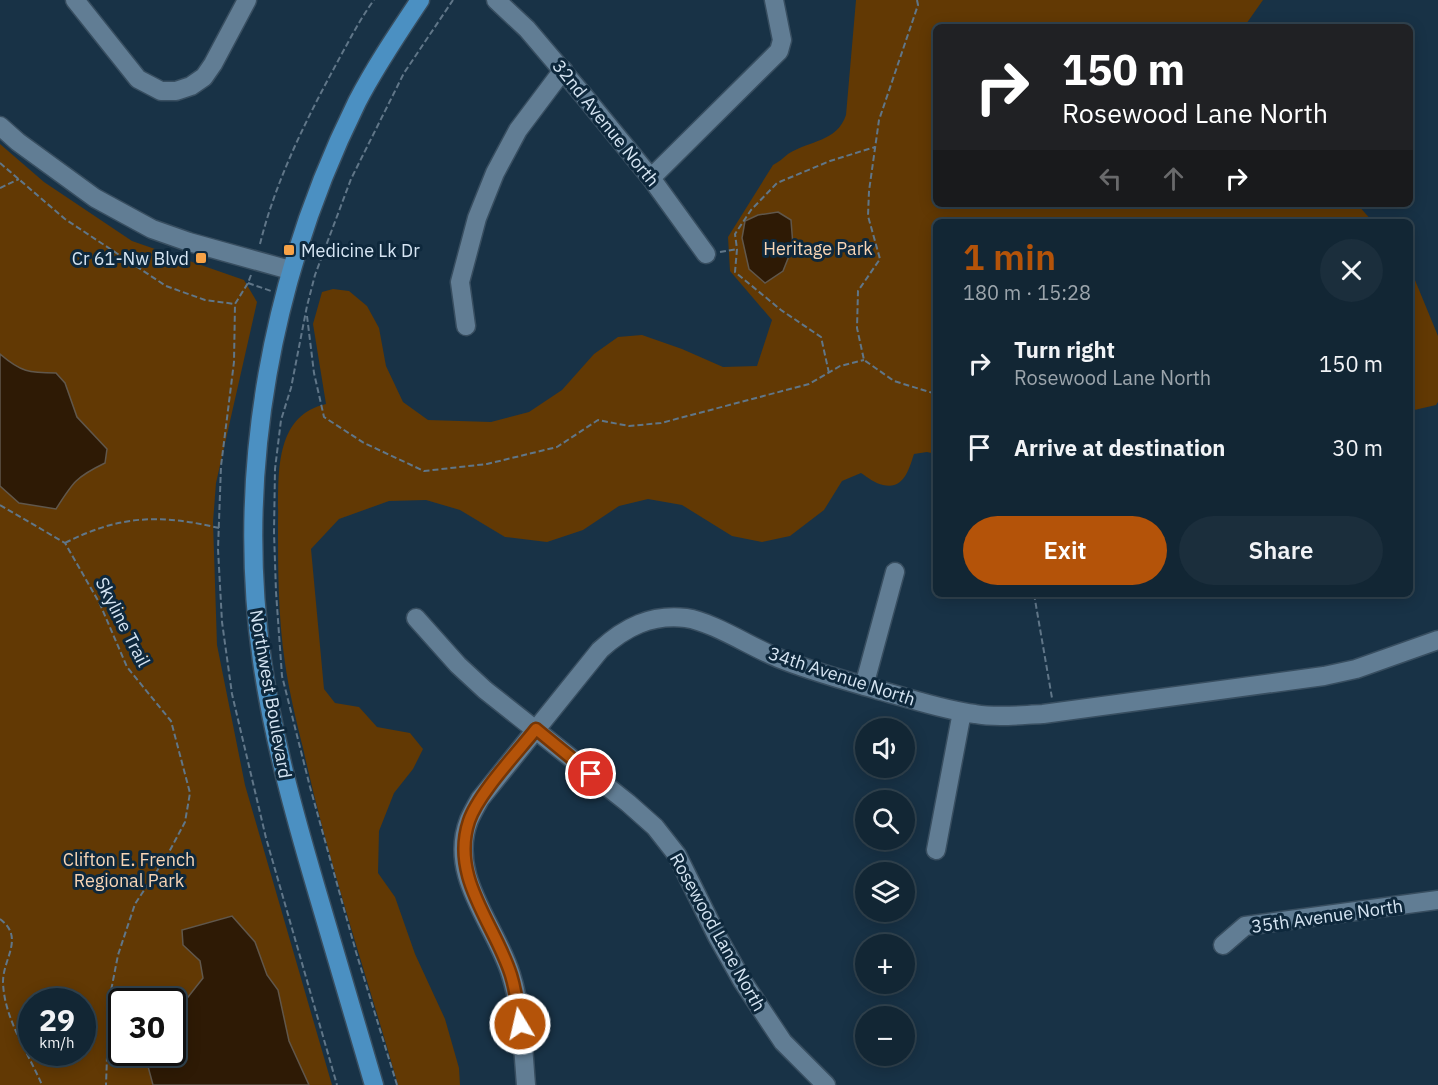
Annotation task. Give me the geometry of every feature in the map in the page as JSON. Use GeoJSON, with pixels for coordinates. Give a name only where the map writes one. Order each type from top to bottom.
{"type":"FeatureCollection","features":[{"type":"Feature","properties":{"kind":"main road","name":"Northwest Boulevard"},"geometry":{"type":"LineString","coordinates":[[374,1085],[291,801],[274,731],[262,663],[254,595],[253,524],[257,451],[267,378],[281,306],[301,235],[327,166],[358,99],[420,0]]}},
{"type":"Feature","properties":{"kind":"street"},"geometry":{"type":"LineString","coordinates":[[75,0],[138,79],[161,91],[176,91],[191,86],[204,77],[247,0]]}},
{"type":"Feature","properties":{"kind":"street","name":"32nd Avenue North"},"geometry":{"type":"LineString","coordinates":[[496,0],[527,29],[563,70],[651,178],[706,254]]}},
{"type":"Feature","properties":{"kind":"street"},"geometry":{"type":"LineString","coordinates":[[651,178],[779,51],[782,40],[774,0]]}},
{"type":"Feature","properties":{"kind":"street"},"geometry":{"type":"LineString","coordinates":[[466,326],[460,282],[477,218],[495,173],[518,130],[563,70]]}},
{"type":"Feature","properties":{"kind":"street"},"geometry":{"type":"LineString","coordinates":[[0,126],[18,142],[95,198],[152,229],[189,242],[290,270]]}},
{"type":"Feature","properties":{"kind":"street"},"geometry":{"type":"LineString","coordinates":[[864,686],[895,572]]}},
{"type":"Feature","properties":{"kind":"street","name":"34th Avenue North"},"geometry":{"type":"LineString","coordinates":[[526,1085],[519,1016],[511,975],[472,891],[465,868],[464,844],[469,820],[480,799],[600,650],[618,633],[639,622],[663,617],[688,618],[711,625],[802,668],[962,712],[1008,717],[1324,676],[1356,669],[1438,640]]}},
{"type":"Feature","properties":{"kind":"street","name":"Rosewood Lane North"},"geometry":{"type":"LineString","coordinates":[[416,618],[458,665],[485,690],[655,827],[677,855],[717,936],[743,982],[783,1042],[826,1085]]}},
{"type":"Feature","properties":{"kind":"street"},"geometry":{"type":"LineString","coordinates":[[936,850],[962,712]]}},
{"type":"Feature","properties":{"kind":"street","name":"35th Avenue North"},"geometry":{"type":"LineString","coordinates":[[1223,945],[1245,926],[1438,900]]}},
{"type":"Feature","properties":{"kind":"path"},"geometry":{"type":"LineString","coordinates":[[260,244],[286,165],[323,89],[374,0]]}},
{"type":"Feature","properties":{"kind":"path"},"geometry":{"type":"LineString","coordinates":[[397,1085],[356,952],[282,676],[276,592],[275,469],[281,420],[291,388],[315,275],[351,179],[404,73],[453,0]]}},
{"type":"Feature","properties":{"kind":"path"},"geometry":{"type":"LineString","coordinates":[[917,0],[918,4],[879,120],[869,191],[868,216],[880,259],[858,291],[857,328],[864,360],[894,381],[933,393]]}},
{"type":"Feature","properties":{"kind":"path"},"geometry":{"type":"LineString","coordinates":[[829,373],[821,337],[781,310],[735,272],[737,249],[735,234],[751,210],[777,183],[830,161],[875,147]]}},
{"type":"Feature","properties":{"kind":"path"},"geometry":{"type":"LineString","coordinates":[[0,163],[65,219],[166,286],[205,300],[235,304],[249,283]]}},
{"type":"Feature","properties":{"kind":"path"},"geometry":{"type":"LineString","coordinates":[[0,188],[19,179]]}},
{"type":"Feature","properties":{"kind":"path"},"geometry":{"type":"LineString","coordinates":[[307,315],[314,373],[324,417],[364,442],[424,471],[487,464],[557,447],[598,420],[629,426],[661,423],[809,384],[840,366],[864,360]]}},
{"type":"Feature","properties":{"kind":"path","name":"Skyline Trail"},"geometry":{"type":"LineString","coordinates":[[0,505],[65,543],[100,604],[127,667],[171,721],[190,793],[185,822],[168,855],[135,904],[118,955],[109,1001],[105,1085]]}},
{"type":"Feature","properties":{"kind":"path"},"geometry":{"type":"LineString","coordinates":[[65,543],[90,531],[123,522],[153,518],[186,520],[219,528]]}},
{"type":"Feature","properties":{"kind":"path"},"geometry":{"type":"LineString","coordinates":[[1035,597],[1054,712]]}},
{"type":"Feature","properties":{"kind":"path"},"geometry":{"type":"LineString","coordinates":[[0,919],[8,926],[13,938],[3,980],[6,1006],[42,1085]]}},
{"type":"Feature","properties":{"kind":"green space","name":"Heritage Park"},"geometry":{"type":"Polygon","coordinates":[[[856,0],[1263,0],[1246,24],[933,24],[933,207],[1360,207],[1370,219],[933,219],[933,453],[914,454],[905,477],[890,486],[880,484],[861,473],[842,481],[824,510],[790,536],[762,542],[732,536],[682,505],[648,499],[619,506],[583,530],[547,542],[505,537],[460,510],[426,500],[389,501],[339,519],[311,549],[324,689],[335,703],[359,707],[377,727],[410,733],[423,749],[413,769],[394,793],[379,831],[378,873],[395,897],[415,954],[445,1019],[459,1068],[460,1085],[398,1085],[313,791],[291,695],[281,628],[278,557],[279,469],[287,435],[296,421],[308,411],[326,404],[313,324],[322,292],[333,289],[349,291],[367,306],[379,328],[386,366],[403,402],[428,420],[491,422],[529,412],[562,390],[594,354],[618,337],[642,335],[723,367],[757,366],[772,320],[730,271],[728,237],[773,165],[796,149],[829,136],[842,124],[846,115],[856,0]]]}},
{"type":"Feature","properties":{"kind":"green space","name":"Clifton E. French Regional Park"},"geometry":{"type":"Polygon","coordinates":[[[0,144],[44,182],[132,241],[244,280],[257,302],[216,483],[213,522],[217,645],[245,785],[332,1085],[0,1085],[0,144]]]}},
{"type":"Feature","properties":{"kind":"green space"},"geometry":{"type":"Polygon","coordinates":[[[1413,275],[1438,336],[1438,402],[1436,405],[1413,410],[1413,275]]]}},
{"type":"Feature","properties":{"kind":"shaded area"},"geometry":{"type":"Polygon","coordinates":[[[778,212],[791,220],[793,246],[783,271],[765,283],[749,269],[742,238],[745,221],[758,215],[778,212]]]}},
{"type":"Feature","properties":{"kind":"shaded area"},"geometry":{"type":"Polygon","coordinates":[[[0,354],[14,365],[26,370],[56,373],[65,383],[77,417],[107,449],[105,463],[76,481],[56,509],[19,503],[0,486],[0,354]]]}},
{"type":"Feature","properties":{"kind":"shaded area"},"geometry":{"type":"Polygon","coordinates":[[[232,916],[255,942],[267,975],[278,990],[289,1041],[309,1085],[153,1085],[148,1066],[186,1066],[186,1000],[203,978],[200,961],[183,945],[182,930],[232,916]]]}},
{"type":"Feature","properties":{"kind":"place","name":"Medicine Lk Dr"},"geometry":{"type":"Point","coordinates":[289,250]}},
{"type":"Feature","properties":{"kind":"place","name":"Cr 61-Nw Blvd"},"geometry":{"type":"Point","coordinates":[201,258]}},
{"type":"Feature","properties":{"kind":"route"},"geometry":{"type":"LineString","coordinates":[[520,1024],[511,975],[472,891],[465,868],[464,844],[469,820],[480,799],[536,729],[591,774]]}}]}
